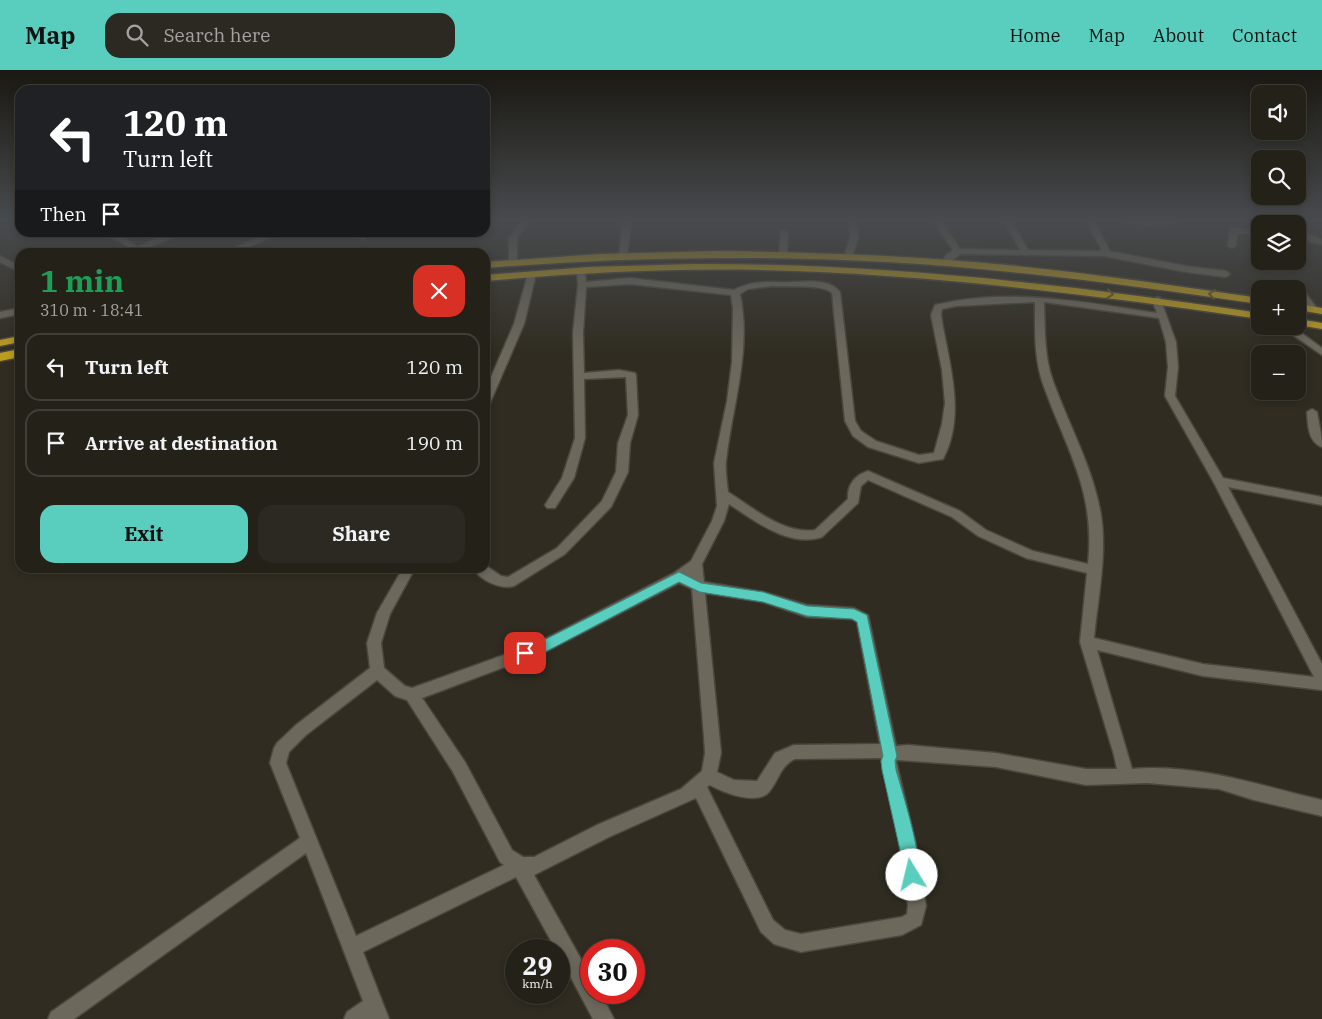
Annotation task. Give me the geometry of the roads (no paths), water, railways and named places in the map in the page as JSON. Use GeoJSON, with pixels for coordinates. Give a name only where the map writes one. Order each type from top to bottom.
{"type":"FeatureCollection","features":[{"type":"Feature","properties":{"kind":"highway"},"geometry":{"type":"LineString","coordinates":[[979,265],[1058,273],[1251,301]]}},
{"type":"Feature","properties":{"kind":"highway"},"geometry":{"type":"LineString","coordinates":[[490,278],[581,271],[762,267],[916,275],[1042,286],[1157,300],[1251,315]]}},
{"type":"Feature","properties":{"kind":"highway"},"geometry":{"type":"LineString","coordinates":[[1306,323],[1322,326]]}},
{"type":"Feature","properties":{"kind":"highway"},"geometry":{"type":"LineString","coordinates":[[0,343],[15,340]]}},
{"type":"Feature","properties":{"kind":"highway"},"geometry":{"type":"LineString","coordinates":[[0,357],[15,353]]}},
{"type":"Feature","properties":{"kind":"street"},"geometry":{"type":"LineString","coordinates":[[1168,265],[1226,274]]}},
{"type":"Feature","properties":{"kind":"street"},"geometry":{"type":"LineString","coordinates":[[551,504],[568,478],[580,438],[578,332],[582,285],[581,271]]}},
{"type":"Feature","properties":{"kind":"street"},"geometry":{"type":"LineString","coordinates":[[490,391],[519,324],[530,289],[532,274]]}},
{"type":"Feature","properties":{"kind":"street"},"geometry":{"type":"LineString","coordinates":[[582,285],[630,281],[735,293],[760,283],[831,286],[836,292],[850,421],[857,434],[872,444],[919,459],[938,456],[947,429],[950,404],[948,374],[936,311],[938,307],[956,304],[1039,299],[1161,316]]}},
{"type":"Feature","properties":{"kind":"street"},"geometry":{"type":"LineString","coordinates":[[412,695],[542,647],[679,577],[696,564],[718,521],[723,506],[720,463],[732,401],[737,362],[738,308],[735,293]]}},
{"type":"Feature","properties":{"kind":"street"},"geometry":{"type":"LineString","coordinates":[[1306,298],[1317,310]]}},
{"type":"Feature","properties":{"kind":"street"},"geometry":{"type":"LineString","coordinates":[[1039,299],[1041,354],[1047,380],[1087,478],[1094,508],[1097,541],[1088,642],[1122,755],[1126,777]]}},
{"type":"Feature","properties":{"kind":"street"},"geometry":{"type":"LineString","coordinates":[[1157,300],[1161,316],[1172,342],[1173,367],[1170,396],[1220,480],[1322,678]]}},
{"type":"Feature","properties":{"kind":"street"},"geometry":{"type":"LineString","coordinates":[[0,315],[15,312]]}},
{"type":"Feature","properties":{"kind":"street"},"geometry":{"type":"LineString","coordinates":[[1298,335],[1322,352]]}},
{"type":"Feature","properties":{"kind":"street"},"geometry":{"type":"LineString","coordinates":[[487,573],[498,581],[509,582],[561,551],[607,504],[622,472],[624,443],[633,415],[631,375],[618,372],[579,376]]}},
{"type":"Feature","properties":{"kind":"street"},"geometry":{"type":"LineString","coordinates":[[1312,412],[1314,433],[1322,443]]}},
{"type":"Feature","properties":{"kind":"street"},"geometry":{"type":"LineString","coordinates":[[722,494],[785,531],[810,537],[818,534],[854,500],[853,491],[856,484],[862,477],[868,475],[956,514],[982,533],[1030,554],[1094,570]]}},
{"type":"Feature","properties":{"kind":"street"},"geometry":{"type":"LineString","coordinates":[[1220,480],[1322,501]]}},
{"type":"Feature","properties":{"kind":"street"},"geometry":{"type":"LineString","coordinates":[[352,948],[520,866],[535,866],[603,831],[687,795],[704,780],[713,753],[700,587],[696,564]]}},
{"type":"Feature","properties":{"kind":"street"},"geometry":{"type":"LineString","coordinates":[[406,573],[384,613],[376,636],[374,643],[377,671],[400,691],[412,695],[459,767],[506,856],[520,866],[604,1019]]}},
{"type":"Feature","properties":{"kind":"street"},"geometry":{"type":"LineString","coordinates":[[679,577],[700,587],[763,597],[807,611],[854,614],[863,619],[890,754],[888,761],[907,841],[917,906],[913,922],[801,943],[788,941],[773,933],[767,926],[704,780]]}},
{"type":"Feature","properties":{"kind":"street"},"geometry":{"type":"LineString","coordinates":[[1088,642],[1202,670],[1322,684]]}},
{"type":"Feature","properties":{"kind":"street"},"geometry":{"type":"LineString","coordinates":[[354,1019],[376,1012],[278,763],[282,748],[301,730],[377,671]]}},
{"type":"Feature","properties":{"kind":"street"},"geometry":{"type":"LineString","coordinates":[[704,780],[747,791],[762,788],[780,758],[794,752],[890,754],[903,752],[996,760],[1086,778],[1147,775],[1220,781],[1254,792],[1322,808]]}},
{"type":"Feature","properties":{"kind":"street"},"geometry":{"type":"LineString","coordinates":[[58,1019],[309,841]]}}]}
